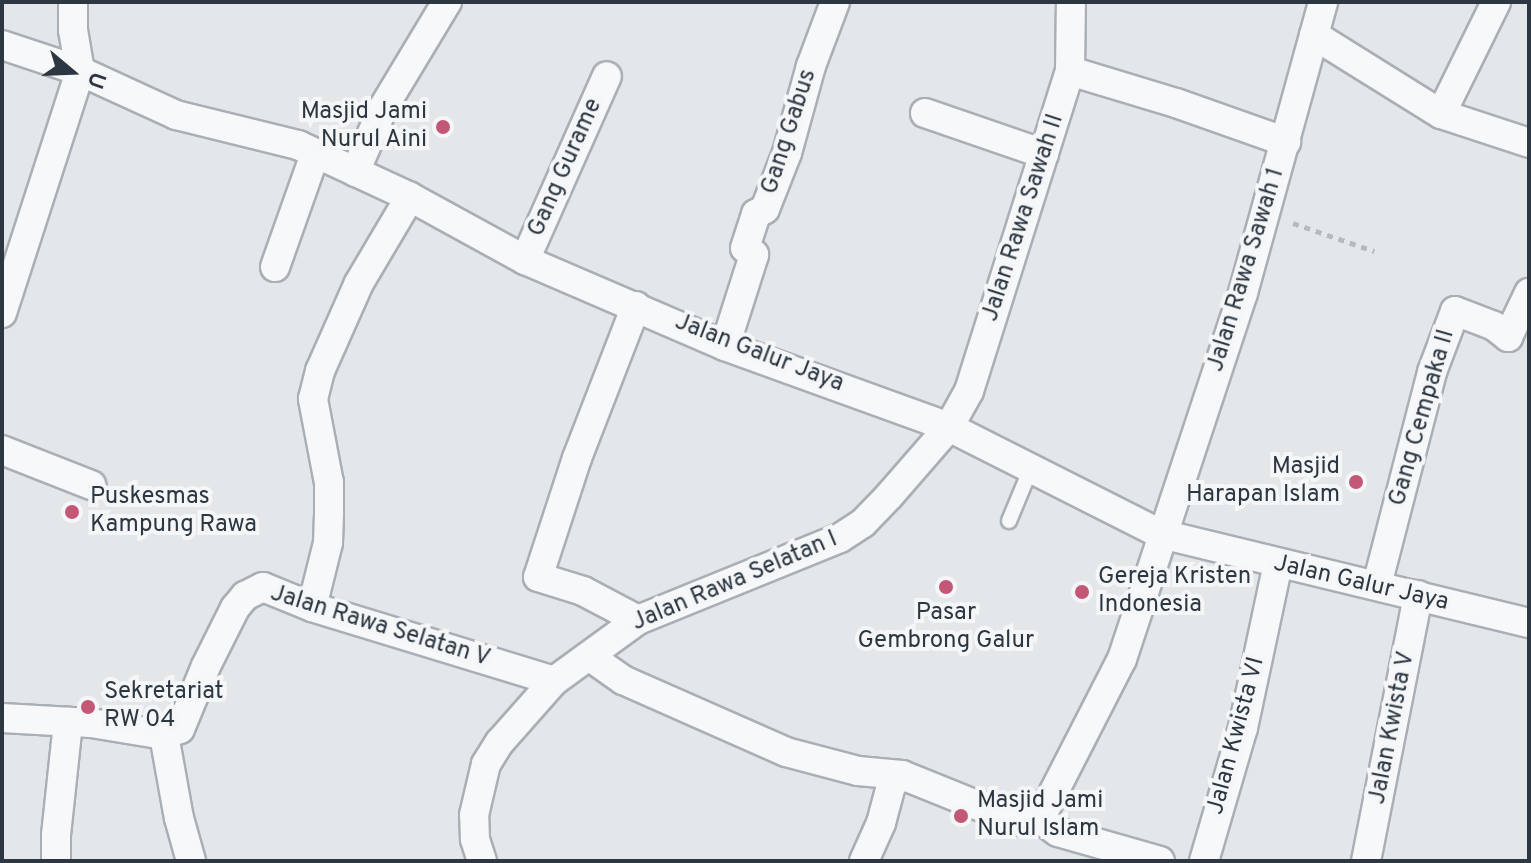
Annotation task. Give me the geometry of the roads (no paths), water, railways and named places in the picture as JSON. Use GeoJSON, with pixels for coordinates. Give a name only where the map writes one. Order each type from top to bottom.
{"type":"FeatureCollection","features":[{"type":"Feature","properties":{"kind":"street"},"geometry":{"type":"LineString","coordinates":[[2,313],[80,71],[73,30],[73,2]]}},
{"type":"Feature","properties":{"kind":"street"},"geometry":{"type":"LineString","coordinates":[[355,172],[383,108],[447,2]]}},
{"type":"Feature","properties":{"kind":"street","name":"Gang Gabus"},"geometry":{"type":"LineString","coordinates":[[725,346],[754,255],[745,246],[756,214],[765,209],[787,153],[811,66],[835,2]]}},
{"type":"Feature","properties":{"kind":"street","name":"Jalan Rawa Sawah II"},"geometry":{"type":"LineString","coordinates":[[949,427],[969,391],[1070,71],[1071,2]]}},
{"type":"Feature","properties":{"kind":"street","name":"Jalan Rawa Sawah 1"},"geometry":{"type":"LineString","coordinates":[[1040,819],[1122,659],[1243,293],[1323,2]]}},
{"type":"Feature","properties":{"kind":"street"},"geometry":{"type":"LineString","coordinates":[[1441,114],[1496,2]]}},
{"type":"Feature","properties":{"kind":"street"},"geometry":{"type":"LineString","coordinates":[[1314,35],[1441,114],[1529,143]]}},
{"type":"Feature","properties":{"kind":"street","name":"Jalan Galur Jaya"},"geometry":{"type":"LineString","coordinates":[[2,45],[80,71],[176,115],[270,137],[315,154],[410,197],[525,260],[725,346],[949,427],[1161,534],[1529,623]]}},
{"type":"Feature","properties":{"kind":"street"},"geometry":{"type":"LineString","coordinates":[[1070,71],[1176,103],[1286,142]]}},
{"type":"Feature","properties":{"kind":"street","name":"Gang Gurame"},"geometry":{"type":"LineString","coordinates":[[525,260],[607,76]]}},
{"type":"Feature","properties":{"kind":"street"},"geometry":{"type":"LineString","coordinates":[[925,113],[1044,154]]}},
{"type":"Feature","properties":{"kind":"street"},"geometry":{"type":"LineString","coordinates":[[275,267],[315,154]]}},
{"type":"Feature","properties":{"kind":"street"},"geometry":{"type":"LineString","coordinates":[[312,607],[328,543],[329,512],[329,483],[313,399],[320,371],[359,283],[410,197]]}},
{"type":"Feature","properties":{"kind":"street","name":"Gang Cempaka II"},"geometry":{"type":"LineString","coordinates":[[1377,585],[1432,372],[1455,311],[1494,326],[1508,337],[1529,293]]}},
{"type":"Feature","properties":{"kind":"street"},"geometry":{"type":"LineString","coordinates":[[636,306],[577,458],[538,577],[583,591],[638,620]]}},
{"type":"Feature","properties":{"kind":"street","name":"Jalan Rawa Selatan I"},"geometry":{"type":"LineString","coordinates":[[482,861],[475,839],[474,815],[486,764],[500,742],[554,681],[638,620],[840,538],[881,505],[949,427]]}},
{"type":"Feature","properties":{"kind":"street"},"geometry":{"type":"LineString","coordinates":[[2,450],[91,485]]}},
{"type":"Feature","properties":{"kind":"street","name":"Jalan Kwista VI"},"geometry":{"type":"LineString","coordinates":[[1204,861],[1243,728],[1278,564]]}},
{"type":"Feature","properties":{"kind":"street","name":"Jalan Rawa Selatan V"},"geometry":{"type":"LineString","coordinates":[[164,735],[180,729],[206,666],[245,596],[263,587],[312,607],[554,681]]}},
{"type":"Feature","properties":{"kind":"street","name":"Jalan Kwista V"},"geometry":{"type":"LineString","coordinates":[[1366,861],[1418,595]]}},
{"type":"Feature","properties":{"kind":"street"},"geometry":{"type":"LineString","coordinates":[[589,656],[623,680],[786,752],[858,771],[902,775],[1009,818],[1024,822],[1040,819],[1058,832],[1160,861]]}},
{"type":"Feature","properties":{"kind":"street"},"geometry":{"type":"LineString","coordinates":[[2,718],[68,722],[164,735],[179,818],[191,861]]}},
{"type":"Feature","properties":{"kind":"street"},"geometry":{"type":"LineString","coordinates":[[56,861],[68,722]]}},
{"type":"Feature","properties":{"kind":"street"},"geometry":{"type":"LineString","coordinates":[[864,861],[881,823],[891,785],[902,775]]}},
{"type":"Feature","properties":{"kind":"lane"},"geometry":{"type":"LineString","coordinates":[[1009,521],[1031,468]]}},
{"type":"Feature","properties":{"kind":"place","name":"Masjid Jami Nurul Aini"},"geometry":{"type":"Point","coordinates":[443,127]}},
{"type":"Feature","properties":{"kind":"place","name":"Masjid Harapan Islam"},"geometry":{"type":"Point","coordinates":[1356,482]}},
{"type":"Feature","properties":{"kind":"place","name":"Puskesmas Kampung Rawa"},"geometry":{"type":"Point","coordinates":[72,512]}},
{"type":"Feature","properties":{"kind":"place","name":"Pasar Gembrong Galur"},"geometry":{"type":"Point","coordinates":[946,587]}},
{"type":"Feature","properties":{"kind":"place","name":"Gereja Kristen Indonesia"},"geometry":{"type":"Point","coordinates":[1082,592]}},
{"type":"Feature","properties":{"kind":"place","name":"Sekretariat RW 04"},"geometry":{"type":"Point","coordinates":[88,707]}},
{"type":"Feature","properties":{"kind":"place","name":"Masjid Jami Nurul Islam"},"geometry":{"type":"Point","coordinates":[961,816]}}]}
